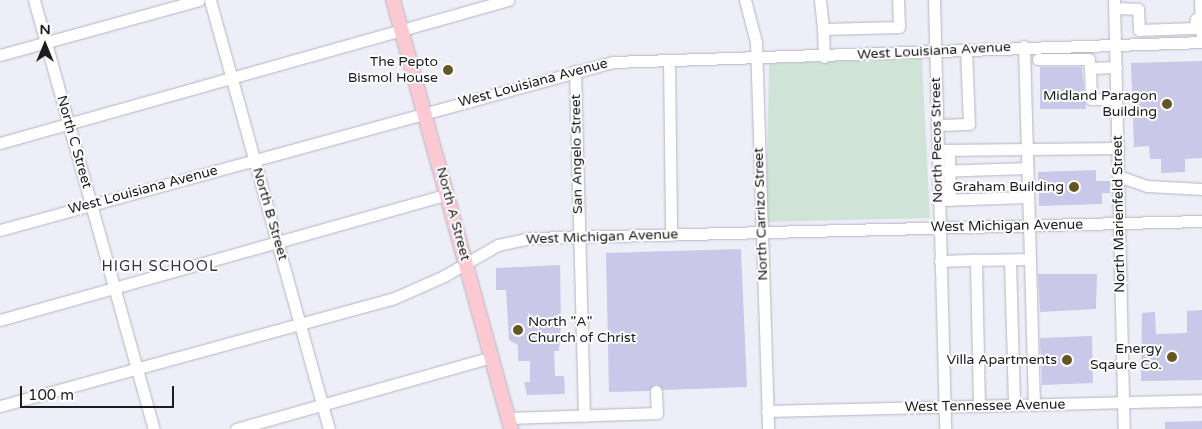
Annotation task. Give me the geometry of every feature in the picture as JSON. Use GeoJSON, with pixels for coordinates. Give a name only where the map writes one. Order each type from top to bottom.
{"type":"FeatureCollection","features":[{"type":"Feature","properties":{"kind":"main road","name":"North A Street"},"geometry":{"type":"LineString","coordinates":[[393,0],[510,423]]}},
{"type":"Feature","properties":{"kind":"street","name":"North C Street"},"geometry":{"type":"LineString","coordinates":[[34,0],[154,429]]}},
{"type":"Feature","properties":{"kind":"street"},"geometry":{"type":"LineString","coordinates":[[0,55],[199,0]]}},
{"type":"Feature","properties":{"kind":"street","name":"North B Street"},"geometry":{"type":"LineString","coordinates":[[210,0],[329,429]]}},
{"type":"Feature","properties":{"kind":"street"},"geometry":{"type":"LineString","coordinates":[[0,142],[508,0]]}},
{"type":"Feature","properties":{"kind":"street","name":"North Carrizo Street"},"geometry":{"type":"LineString","coordinates":[[746,0],[756,59],[768,429]]}},
{"type":"Feature","properties":{"kind":"street"},"geometry":{"type":"LineString","coordinates":[[820,0],[824,57]]}},
{"type":"Feature","properties":{"kind":"street"},"geometry":{"type":"LineString","coordinates":[[823,29],[899,27],[898,0]]}},
{"type":"Feature","properties":{"kind":"street","name":"North Pecos Street"},"geometry":{"type":"LineString","coordinates":[[934,0],[937,126],[944,150],[945,200],[940,228],[940,261],[945,429]]}},
{"type":"Feature","properties":{"kind":"street"},"geometry":{"type":"LineString","coordinates":[[1200,0],[1202,42]]}},
{"type":"Feature","properties":{"kind":"street"},"geometry":{"type":"LineString","coordinates":[[1114,4],[1138,8],[1139,30],[1194,28],[1196,19],[1201,18]]}},
{"type":"Feature","properties":{"kind":"street","name":"North Marienfeld Street"},"geometry":{"type":"LineString","coordinates":[[1114,4],[1124,429]]}},
{"type":"Feature","properties":{"kind":"street","name":"West Louisiana Avenue"},"geometry":{"type":"LineString","coordinates":[[0,230],[613,62],[824,57],[1024,46],[1202,42]]}},
{"type":"Feature","properties":{"kind":"street"},"geometry":{"type":"LineString","coordinates":[[1088,45],[1091,99],[1116,99]]}},
{"type":"Feature","properties":{"kind":"street"},"geometry":{"type":"LineString","coordinates":[[1024,46],[1034,404]]}},
{"type":"Feature","properties":{"kind":"street"},"geometry":{"type":"LineString","coordinates":[[1038,46],[1038,60]]}},
{"type":"Feature","properties":{"kind":"street"},"geometry":{"type":"LineString","coordinates":[[937,126],[969,124],[966,49]]}},
{"type":"Feature","properties":{"kind":"street"},"geometry":{"type":"LineString","coordinates":[[668,60],[671,235]]}},
{"type":"Feature","properties":{"kind":"street"},"geometry":{"type":"LineString","coordinates":[[1024,65],[1038,60],[1089,63],[1116,67]]}},
{"type":"Feature","properties":{"kind":"street","name":"San Angelo Street"},"geometry":{"type":"LineString","coordinates":[[575,72],[584,416]]}},
{"type":"Feature","properties":{"kind":"street"},"geometry":{"type":"LineString","coordinates":[[944,150],[1118,148]]}},
{"type":"Feature","properties":{"kind":"street"},"geometry":{"type":"LineString","coordinates":[[944,170],[1027,168]]}},
{"type":"Feature","properties":{"kind":"street"},"geometry":{"type":"LineString","coordinates":[[1118,176],[1147,186],[1202,189]]}},
{"type":"Feature","properties":{"kind":"street"},"geometry":{"type":"LineString","coordinates":[[0,320],[447,194]]}},
{"type":"Feature","properties":{"kind":"street"},"geometry":{"type":"LineString","coordinates":[[945,200],[1028,198]]}},
{"type":"Feature","properties":{"kind":"street","name":"West Michigan Avenue"},"geometry":{"type":"LineString","coordinates":[[0,406],[392,298],[466,264],[508,242],[579,237],[1202,221]]}},
{"type":"Feature","properties":{"kind":"street"},"geometry":{"type":"LineString","coordinates":[[940,261],[1030,259]]}},
{"type":"Feature","properties":{"kind":"street"},"geometry":{"type":"LineString","coordinates":[[976,260],[979,406]]}},
{"type":"Feature","properties":{"kind":"street"},"geometry":{"type":"LineString","coordinates":[[1010,260],[1014,405]]}},
{"type":"Feature","properties":{"kind":"street"},"geometry":{"type":"LineString","coordinates":[[236,429],[492,357]]}},
{"type":"Feature","properties":{"kind":"street"},"geometry":{"type":"LineString","coordinates":[[510,423],[584,416],[657,413],[656,391]]}},
{"type":"Feature","properties":{"kind":"street","name":"West Tennessee Avenue"},"geometry":{"type":"LineString","coordinates":[[767,411],[1202,400]]}},
{"type":"Feature","properties":{"kind":"green space"},"geometry":{"type":"Polygon","coordinates":[[[922,59],[930,218],[766,222],[769,63],[922,59]]]}},
{"type":"Feature","properties":{"kind":"building","name":"Midland Paragon Building"},"geometry":{"type":"Polygon","coordinates":[[[1202,61],[1202,158],[1185,159],[1185,172],[1161,173],[1161,159],[1150,159],[1149,146],[1134,147],[1131,63],[1202,61]]]}},
{"type":"Feature","properties":{"kind":"building"},"geometry":{"type":"Polygon","coordinates":[[[1040,67],[1082,67],[1086,109],[1040,109],[1040,67]]]}},
{"type":"Feature","properties":{"kind":"building","name":"Graham Building"},"geometry":{"type":"Polygon","coordinates":[[[1096,170],[1096,181],[1110,181],[1110,193],[1102,193],[1102,204],[1039,206],[1038,172],[1096,170]]]}},
{"type":"Feature","properties":{"kind":"building"},"geometry":{"type":"Polygon","coordinates":[[[741,249],[747,387],[663,390],[656,384],[649,391],[609,392],[606,253],[741,249]]]}},
{"type":"Feature","properties":{"kind":"building","name":"North \"A\" Church of Christ"},"geometry":{"type":"Polygon","coordinates":[[[560,265],[561,325],[559,351],[554,351],[555,376],[564,376],[565,394],[527,395],[524,382],[530,382],[530,361],[518,361],[518,345],[509,340],[506,290],[496,290],[496,268],[560,265]]]}},
{"type":"Feature","properties":{"kind":"building"},"geometry":{"type":"Polygon","coordinates":[[[1038,274],[1097,274],[1096,309],[1040,312],[1038,274]]]}},
{"type":"Feature","properties":{"kind":"building","name":"Energy Sqaure Co."},"geometry":{"type":"Polygon","coordinates":[[[1202,310],[1202,380],[1141,381],[1142,313],[1155,312],[1156,334],[1187,333],[1187,311],[1202,310]]]}},
{"type":"Feature","properties":{"kind":"building","name":"Villa Apartments"},"geometry":{"type":"Polygon","coordinates":[[[1092,336],[1093,383],[1042,385],[1040,338],[1092,336]]]}},
{"type":"Feature","properties":{"kind":"building"},"geometry":{"type":"Polygon","coordinates":[[[1202,421],[1202,429],[1165,429],[1165,422],[1202,421]]]}},
{"type":"Feature","properties":{"kind":"place","name":"The Pepto Bismol House"},"geometry":{"type":"Point","coordinates":[448,70]}},
{"type":"Feature","properties":{"kind":"place","name":"Midland Paragon Building"},"geometry":{"type":"Point","coordinates":[1167,104]}},
{"type":"Feature","properties":{"kind":"place","name":"Graham Building"},"geometry":{"type":"Point","coordinates":[1074,187]}},
{"type":"Feature","properties":{"kind":"place","name":"North \"A\" Church of Christ"},"geometry":{"type":"Point","coordinates":[518,330]}},
{"type":"Feature","properties":{"kind":"place","name":"Energy Sqaure Co."},"geometry":{"type":"Point","coordinates":[1172,357]}},
{"type":"Feature","properties":{"kind":"place","name":"Villa Apartments"},"geometry":{"type":"Point","coordinates":[1067,360]}},
{"type":"Feature","properties":{"kind":"district","name":"HIGH SCHOOL"},"geometry":{"type":"Point","coordinates":[160,267]}}]}
